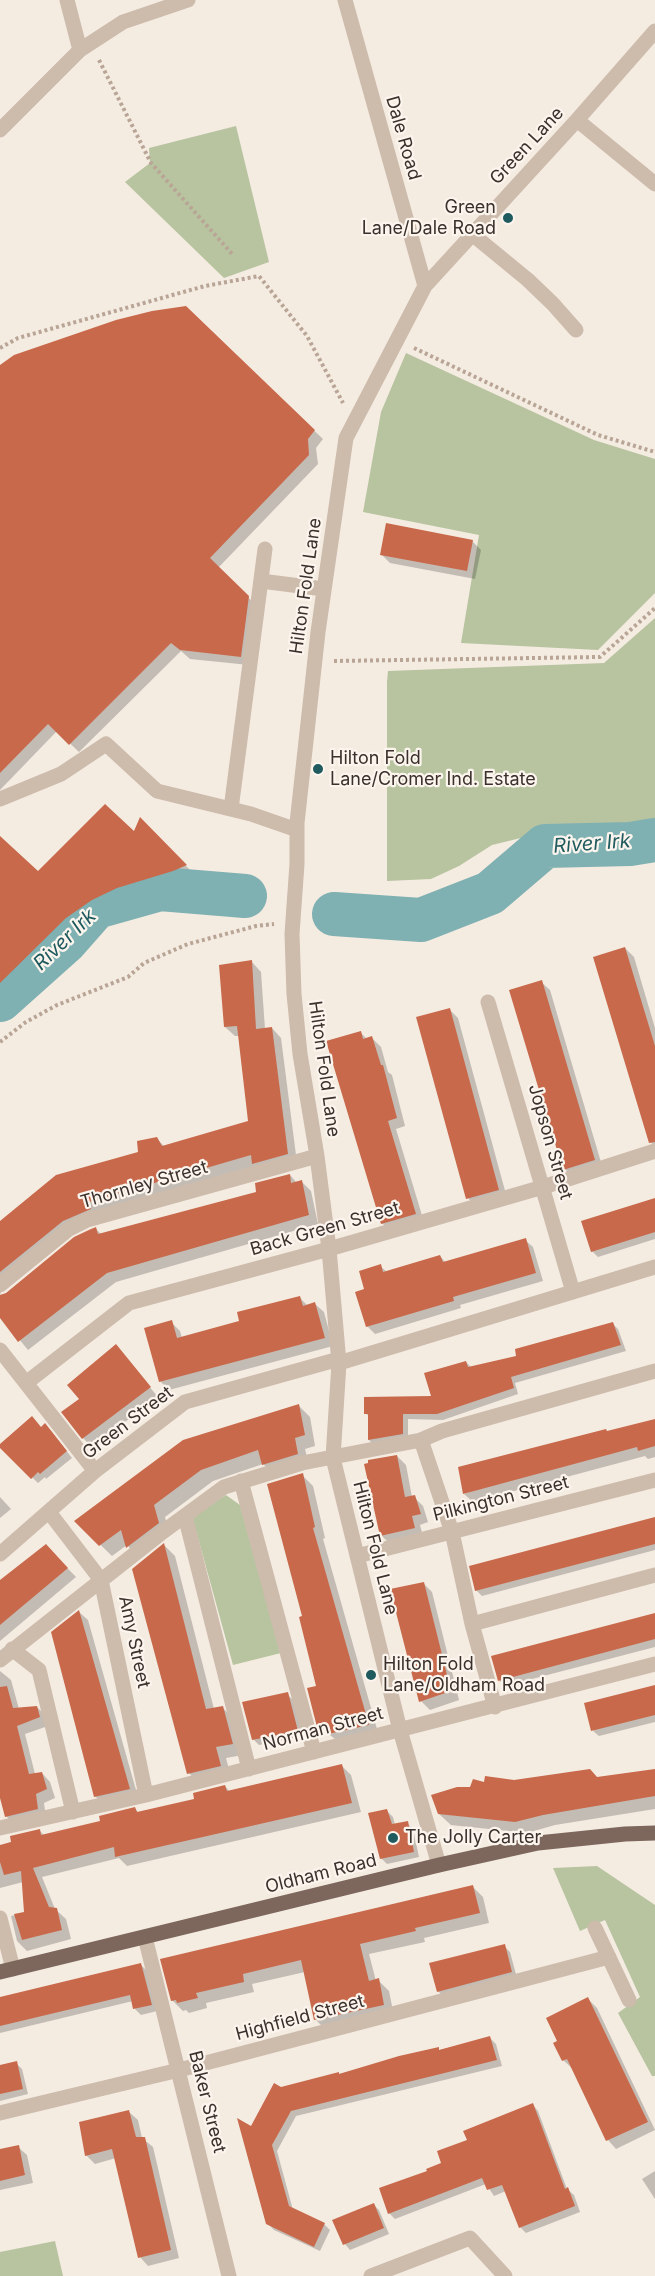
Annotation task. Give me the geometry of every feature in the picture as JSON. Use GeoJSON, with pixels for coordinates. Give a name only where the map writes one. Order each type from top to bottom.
{"type":"FeatureCollection","features":[{"type":"Feature","properties":{"kind":"main road","name":"Oldham Road"},"geometry":{"type":"LineString","coordinates":[[6,1971],[538,1843],[655,1833]]}},
{"type":"Feature","properties":{"kind":"street"},"geometry":{"type":"LineString","coordinates":[[67,0],[86,46]]}},
{"type":"Feature","properties":{"kind":"street"},"geometry":{"type":"LineString","coordinates":[[0,130],[86,46],[123,22],[188,0]]}},
{"type":"Feature","properties":{"kind":"street","name":"Dale Road"},"geometry":{"type":"LineString","coordinates":[[345,0],[425,286]]}},
{"type":"Feature","properties":{"kind":"street","name":"Green Lane"},"geometry":{"type":"LineString","coordinates":[[425,286],[577,120],[655,30]]}},
{"type":"Feature","properties":{"kind":"street"},"geometry":{"type":"LineString","coordinates":[[577,120],[655,184]]}},
{"type":"Feature","properties":{"kind":"street"},"geometry":{"type":"LineString","coordinates":[[471,234],[528,280],[576,330]]}},
{"type":"Feature","properties":{"kind":"street","name":"Hilton Fold Lane"},"geometry":{"type":"LineString","coordinates":[[425,286],[346,438],[315,661],[297,830],[293,928],[294,994],[300,1054],[317,1156],[329,1249],[339,1361],[333,1458],[400,1730],[439,1865]]}},
{"type":"Feature","properties":{"kind":"street"},"geometry":{"type":"LineString","coordinates":[[231,809],[265,549]]}},
{"type":"Feature","properties":{"kind":"street"},"geometry":{"type":"LineString","coordinates":[[261,581],[324,589]]}},
{"type":"Feature","properties":{"kind":"street"},"geometry":{"type":"LineString","coordinates":[[0,799],[61,774],[106,744],[157,791],[231,809],[297,830]]}},
{"type":"Feature","properties":{"kind":"street","name":"Jopson Street"},"geometry":{"type":"LineString","coordinates":[[488,1002],[573,1292]]}},
{"type":"Feature","properties":{"kind":"street","name":"Back Green Street"},"geometry":{"type":"LineString","coordinates":[[26,1383],[129,1303],[329,1249],[543,1187],[655,1151]]}},
{"type":"Feature","properties":{"kind":"street","name":"Thornley Street"},"geometry":{"type":"LineString","coordinates":[[0,1285],[69,1229],[87,1220],[317,1156]]}},
{"type":"Feature","properties":{"kind":"street","name":"Green Street"},"geometry":{"type":"LineString","coordinates":[[0,1554],[95,1471],[185,1402],[339,1361],[655,1267]]}},
{"type":"Feature","properties":{"kind":"street"},"geometry":{"type":"LineString","coordinates":[[0,1350],[95,1471]]}},
{"type":"Feature","properties":{"kind":"street"},"geometry":{"type":"LineString","coordinates":[[0,1660],[224,1487],[302,1463],[421,1440],[442,1431],[655,1371]]}},
{"type":"Feature","properties":{"kind":"street"},"geometry":{"type":"LineString","coordinates":[[421,1440],[452,1532],[471,1624],[495,1707]]}},
{"type":"Feature","properties":{"kind":"street","name":"Pilkington Street"},"geometry":{"type":"LineString","coordinates":[[357,1556],[655,1479]]}},
{"type":"Feature","properties":{"kind":"street"},"geometry":{"type":"LineString","coordinates":[[241,1481],[314,1752]]}},
{"type":"Feature","properties":{"kind":"street","name":"Amy Street"},"geometry":{"type":"LineString","coordinates":[[50,1512],[101,1580],[146,1795]]}},
{"type":"Feature","properties":{"kind":"street"},"geometry":{"type":"LineString","coordinates":[[185,1516],[249,1769]]}},
{"type":"Feature","properties":{"kind":"street"},"geometry":{"type":"LineString","coordinates":[[471,1624],[655,1575]]}},
{"type":"Feature","properties":{"kind":"street"},"geometry":{"type":"LineString","coordinates":[[12,1649],[39,1670],[73,1812]]}},
{"type":"Feature","properties":{"kind":"street","name":"Norman Street"},"geometry":{"type":"LineString","coordinates":[[0,1828],[146,1795],[655,1664]]}},
{"type":"Feature","properties":{"kind":"street"},"geometry":{"type":"LineString","coordinates":[[0,1918],[6,1971]]}},
{"type":"Feature","properties":{"kind":"street"},"geometry":{"type":"LineString","coordinates":[[595,1928],[630,2000]]}},
{"type":"Feature","properties":{"kind":"street","name":"Baker Street"},"geometry":{"type":"LineString","coordinates":[[145,1937],[229,2276]]}},
{"type":"Feature","properties":{"kind":"street","name":"Highfield Street"},"geometry":{"type":"LineString","coordinates":[[0,2113],[179,2070],[609,1958]]}},
{"type":"Feature","properties":{"kind":"street"},"geometry":{"type":"LineString","coordinates":[[371,2276],[470,2238],[505,2276]]}},
{"type":"Feature","properties":{"kind":"path"},"geometry":{"type":"LineString","coordinates":[[86,46],[151,163],[234,256]]}},
{"type":"Feature","properties":{"kind":"path"},"geometry":{"type":"LineString","coordinates":[[0,348],[18,338],[205,286],[259,276],[307,336],[354,423]]}},
{"type":"Feature","properties":{"kind":"path"},"geometry":{"type":"LineString","coordinates":[[396,340],[598,435],[655,452]]}},
{"type":"Feature","properties":{"kind":"path"},"geometry":{"type":"LineString","coordinates":[[315,661],[600,657],[655,608]]}},
{"type":"Feature","properties":{"kind":"path"},"geometry":{"type":"LineString","coordinates":[[0,1042],[26,1022],[57,1005],[128,977],[144,963],[188,944],[256,926],[293,928]]}},
{"type":"Feature","properties":{"kind":"green space"},"geometry":{"type":"Polygon","coordinates":[[[236,126],[269,262],[224,278],[125,182],[150,163],[149,148],[236,126]]]}},
{"type":"Feature","properties":{"kind":"green space"},"geometry":{"type":"Polygon","coordinates":[[[406,353],[594,440],[655,459],[655,593],[598,650],[461,643],[479,535],[363,512],[381,412],[406,353]]]}},
{"type":"Feature","properties":{"kind":"green space"},"geometry":{"type":"Polygon","coordinates":[[[655,618],[655,823],[533,835],[492,845],[459,866],[431,879],[387,881],[388,671],[604,663],[655,618]]]}},
{"type":"Feature","properties":{"kind":"green space"},"geometry":{"type":"Polygon","coordinates":[[[226,1495],[240,1505],[281,1653],[233,1665],[192,1516],[226,1495]]]}},
{"type":"Feature","properties":{"kind":"green space"},"geometry":{"type":"Polygon","coordinates":[[[597,1866],[655,1905],[655,2076],[652,2076],[618,2013],[640,1997],[605,1920],[580,1931],[553,1868],[597,1866]]]}},
{"type":"Feature","properties":{"kind":"green space"},"geometry":{"type":"Polygon","coordinates":[[[55,2241],[63,2276],[0,2276],[0,2252],[55,2241]]]}},
{"type":"Feature","properties":{"kind":"building"},"geometry":{"type":"Polygon","coordinates":[[[186,306],[315,430],[308,439],[309,455],[210,558],[249,596],[241,657],[180,650],[171,643],[69,745],[48,724],[0,773],[0,365],[14,355],[116,320],[186,306]]]}},
{"type":"Feature","properties":{"kind":"building"},"geometry":{"type":"Polygon","coordinates":[[[386,523],[473,540],[467,571],[380,555],[386,523]]]}},
{"type":"Feature","properties":{"kind":"building"},"geometry":{"type":"Polygon","coordinates":[[[105,804],[134,831],[140,817],[187,865],[117,888],[92,900],[66,918],[0,983],[0,836],[38,871],[105,804]]]}},
{"type":"Feature","properties":{"kind":"building"},"geometry":{"type":"Polygon","coordinates":[[[625,947],[655,1046],[655,1142],[649,1143],[593,957],[625,947]]]}},
{"type":"Feature","properties":{"kind":"building"},"geometry":{"type":"Polygon","coordinates":[[[252,960],[256,1029],[272,1027],[288,1154],[252,1164],[251,1155],[89,1202],[91,1209],[63,1221],[0,1272],[0,1221],[56,1175],[138,1152],[137,1141],[157,1137],[162,1146],[248,1121],[237,1026],[224,1027],[219,965],[252,960]]]}},
{"type":"Feature","properties":{"kind":"building"},"geometry":{"type":"Polygon","coordinates":[[[542,980],[595,1160],[563,1170],[509,990],[542,980]]]}},
{"type":"Feature","properties":{"kind":"building"},"geometry":{"type":"Polygon","coordinates":[[[450,1008],[499,1190],[466,1199],[416,1017],[450,1008]]]}},
{"type":"Feature","properties":{"kind":"building"},"geometry":{"type":"Polygon","coordinates":[[[361,1031],[363,1039],[372,1036],[381,1065],[383,1065],[397,1118],[388,1121],[416,1214],[381,1224],[326,1041],[361,1031]]]}},
{"type":"Feature","properties":{"kind":"building"},"geometry":{"type":"Polygon","coordinates":[[[290,1174],[291,1183],[302,1180],[309,1215],[107,1273],[18,1342],[0,1318],[0,1295],[6,1293],[74,1237],[96,1227],[98,1234],[256,1192],[255,1183],[290,1174]]]}},
{"type":"Feature","properties":{"kind":"building"},"geometry":{"type":"Polygon","coordinates":[[[655,1198],[655,1232],[591,1252],[581,1221],[655,1198]]]}},
{"type":"Feature","properties":{"kind":"building"},"geometry":{"type":"Polygon","coordinates":[[[526,1238],[536,1273],[453,1297],[454,1301],[366,1327],[355,1292],[364,1289],[359,1271],[381,1264],[383,1272],[440,1255],[443,1262],[526,1238]]]}},
{"type":"Feature","properties":{"kind":"building"},"geometry":{"type":"Polygon","coordinates":[[[300,1296],[303,1306],[315,1302],[325,1338],[159,1382],[144,1328],[172,1320],[177,1338],[239,1321],[237,1312],[300,1296]]]}},
{"type":"Feature","properties":{"kind":"building"},"geometry":{"type":"Polygon","coordinates":[[[613,1322],[621,1345],[511,1377],[514,1388],[437,1414],[403,1414],[403,1434],[368,1440],[368,1414],[364,1414],[364,1397],[431,1396],[424,1373],[466,1361],[468,1367],[516,1356],[515,1349],[613,1322]]]}},
{"type":"Feature","properties":{"kind":"building"},"geometry":{"type":"Polygon","coordinates":[[[116,1344],[151,1387],[82,1439],[61,1412],[79,1399],[67,1385],[116,1344]]]}},
{"type":"Feature","properties":{"kind":"building"},"geometry":{"type":"Polygon","coordinates":[[[299,1404],[305,1435],[295,1438],[298,1454],[262,1465],[258,1450],[201,1470],[154,1505],[159,1523],[126,1548],[121,1530],[99,1546],[74,1521],[183,1440],[299,1404]]]}},
{"type":"Feature","properties":{"kind":"building"},"geometry":{"type":"Polygon","coordinates":[[[32,1416],[41,1427],[45,1423],[67,1451],[31,1479],[0,1448],[0,1444],[32,1416]]]}},
{"type":"Feature","properties":{"kind":"building"},"geometry":{"type":"Polygon","coordinates":[[[655,1419],[655,1446],[638,1451],[637,1447],[463,1494],[458,1467],[606,1429],[607,1431],[655,1419]]]}},
{"type":"Feature","properties":{"kind":"building"},"geometry":{"type":"Polygon","coordinates":[[[397,1455],[405,1497],[415,1495],[421,1514],[412,1516],[415,1528],[380,1536],[364,1464],[368,1463],[368,1460],[397,1455]]]}},
{"type":"Feature","properties":{"kind":"building"},"geometry":{"type":"Polygon","coordinates":[[[303,1473],[315,1527],[313,1528],[369,1725],[328,1734],[326,1725],[317,1727],[307,1688],[316,1686],[299,1617],[302,1616],[267,1484],[303,1473]]]}},
{"type":"Feature","properties":{"kind":"building"},"geometry":{"type":"Polygon","coordinates":[[[655,1517],[655,1544],[475,1591],[469,1566],[655,1517]]]}},
{"type":"Feature","properties":{"kind":"building"},"geometry":{"type":"Polygon","coordinates":[[[164,1543],[206,1709],[223,1706],[233,1744],[216,1747],[221,1766],[187,1774],[132,1569],[164,1543]]]}},
{"type":"Feature","properties":{"kind":"building"},"geometry":{"type":"Polygon","coordinates":[[[46,1544],[68,1568],[0,1625],[0,1580],[46,1544]]]}},
{"type":"Feature","properties":{"kind":"building"},"geometry":{"type":"Polygon","coordinates":[[[424,1582],[451,1691],[419,1702],[390,1589],[424,1582]]]}},
{"type":"Feature","properties":{"kind":"building"},"geometry":{"type":"Polygon","coordinates":[[[79,1610],[130,1789],[94,1797],[51,1632],[79,1610]]]}},
{"type":"Feature","properties":{"kind":"building"},"geometry":{"type":"Polygon","coordinates":[[[655,1613],[655,1639],[498,1681],[491,1656],[655,1613]]]}},
{"type":"Feature","properties":{"kind":"building"},"geometry":{"type":"Polygon","coordinates":[[[655,1685],[655,1715],[591,1731],[584,1703],[655,1685]]]}},
{"type":"Feature","properties":{"kind":"building"},"geometry":{"type":"Polygon","coordinates":[[[7,1686],[13,1708],[37,1706],[40,1717],[17,1726],[29,1774],[42,1772],[47,1789],[36,1794],[38,1809],[5,1817],[0,1798],[0,1687],[7,1686]]]}},
{"type":"Feature","properties":{"kind":"building"},"geometry":{"type":"Polygon","coordinates":[[[288,1692],[298,1731],[252,1740],[242,1702],[288,1692]]]}},
{"type":"Feature","properties":{"kind":"building"},"geometry":{"type":"Polygon","coordinates":[[[342,1764],[352,1803],[115,1857],[114,1847],[33,1868],[49,1907],[57,1908],[62,1930],[22,1940],[14,1914],[24,1912],[21,1871],[4,1875],[0,1862],[0,1845],[11,1842],[10,1836],[40,1829],[41,1835],[100,1821],[99,1816],[135,1807],[137,1812],[194,1799],[193,1793],[225,1785],[227,1791],[342,1764]]]}},
{"type":"Feature","properties":{"kind":"building"},"geometry":{"type":"Polygon","coordinates":[[[590,1769],[597,1777],[655,1769],[655,1796],[515,1822],[438,1814],[431,1795],[457,1787],[470,1787],[473,1779],[484,1782],[485,1776],[514,1780],[590,1769]]]}},
{"type":"Feature","properties":{"kind":"building","name":"The Jolly Carter"},"geometry":{"type":"Polygon","coordinates":[[[387,1809],[392,1824],[408,1821],[414,1852],[380,1859],[368,1813],[387,1809]]]}},
{"type":"Feature","properties":{"kind":"building"},"geometry":{"type":"Polygon","coordinates":[[[473,1885],[480,1913],[360,1944],[369,1981],[379,1978],[384,2005],[314,2020],[301,1960],[243,1974],[244,1982],[196,1993],[198,1998],[177,2003],[176,2000],[171,2001],[160,1959],[473,1885]]]}},
{"type":"Feature","properties":{"kind":"building"},"geometry":{"type":"Polygon","coordinates":[[[505,1944],[512,1972],[437,1992],[429,1963],[505,1944]]]}},
{"type":"Feature","properties":{"kind":"building"},"geometry":{"type":"Polygon","coordinates":[[[141,1963],[152,2005],[133,2009],[130,1995],[0,2026],[0,1997],[141,1963]]]}},
{"type":"Feature","properties":{"kind":"building"},"geometry":{"type":"Polygon","coordinates":[[[588,1997],[648,2122],[606,2141],[567,2059],[562,2061],[553,2043],[557,2041],[546,2018],[588,1997]]]}},
{"type":"Feature","properties":{"kind":"building"},"geometry":{"type":"Polygon","coordinates":[[[490,2036],[497,2060],[291,2111],[272,2145],[289,2206],[325,2223],[314,2247],[266,2224],[237,2118],[251,2126],[274,2083],[281,2087],[339,2072],[339,2074],[399,2056],[439,2047],[439,2050],[490,2036]]]}},
{"type":"Feature","properties":{"kind":"building"},"geometry":{"type":"Polygon","coordinates":[[[17,2061],[23,2089],[0,2094],[0,2065],[17,2061]]]}},
{"type":"Feature","properties":{"kind":"building"},"geometry":{"type":"Polygon","coordinates":[[[533,2103],[565,2189],[568,2187],[575,2206],[519,2228],[502,2185],[487,2190],[482,2178],[388,2214],[379,2188],[427,2171],[426,2169],[441,2163],[437,2151],[467,2140],[463,2131],[533,2103]]]}},
{"type":"Feature","properties":{"kind":"building"},"geometry":{"type":"Polygon","coordinates":[[[129,2110],[136,2137],[145,2137],[171,2250],[138,2258],[112,2149],[85,2156],[79,2122],[129,2110]]]}},
{"type":"Feature","properties":{"kind":"building"},"geometry":{"type":"Polygon","coordinates":[[[19,2145],[25,2175],[0,2181],[0,2149],[19,2145]]]}},
{"type":"Feature","properties":{"kind":"building"},"geometry":{"type":"Polygon","coordinates":[[[374,2203],[384,2228],[343,2245],[332,2220],[374,2203]]]}},
{"type":"Feature","properties":{"kind":"waterway","name":"River Irk"},"geometry":{"type":"LineString","coordinates":[[334,914],[421,920],[490,893],[545,846],[630,844],[655,840]]}},
{"type":"Feature","properties":{"kind":"waterway","name":"River Irk"},"geometry":{"type":"LineString","coordinates":[[0,1000],[66,941],[96,907],[160,889],[245,896]]}},
{"type":"Feature","properties":{"kind":"place","name":"Green Lane/Dale Road"},"geometry":{"type":"Point","coordinates":[508,218]}},
{"type":"Feature","properties":{"kind":"place","name":"Hilton Fold Lane/Cromer Ind. Estate"},"geometry":{"type":"Point","coordinates":[318,769]}},
{"type":"Feature","properties":{"kind":"place","name":"Hilton Fold Lane/Oldham Road"},"geometry":{"type":"Point","coordinates":[371,1675]}},
{"type":"Feature","properties":{"kind":"place","name":"The Jolly Carter"},"geometry":{"type":"Point","coordinates":[393,1838]}}]}
